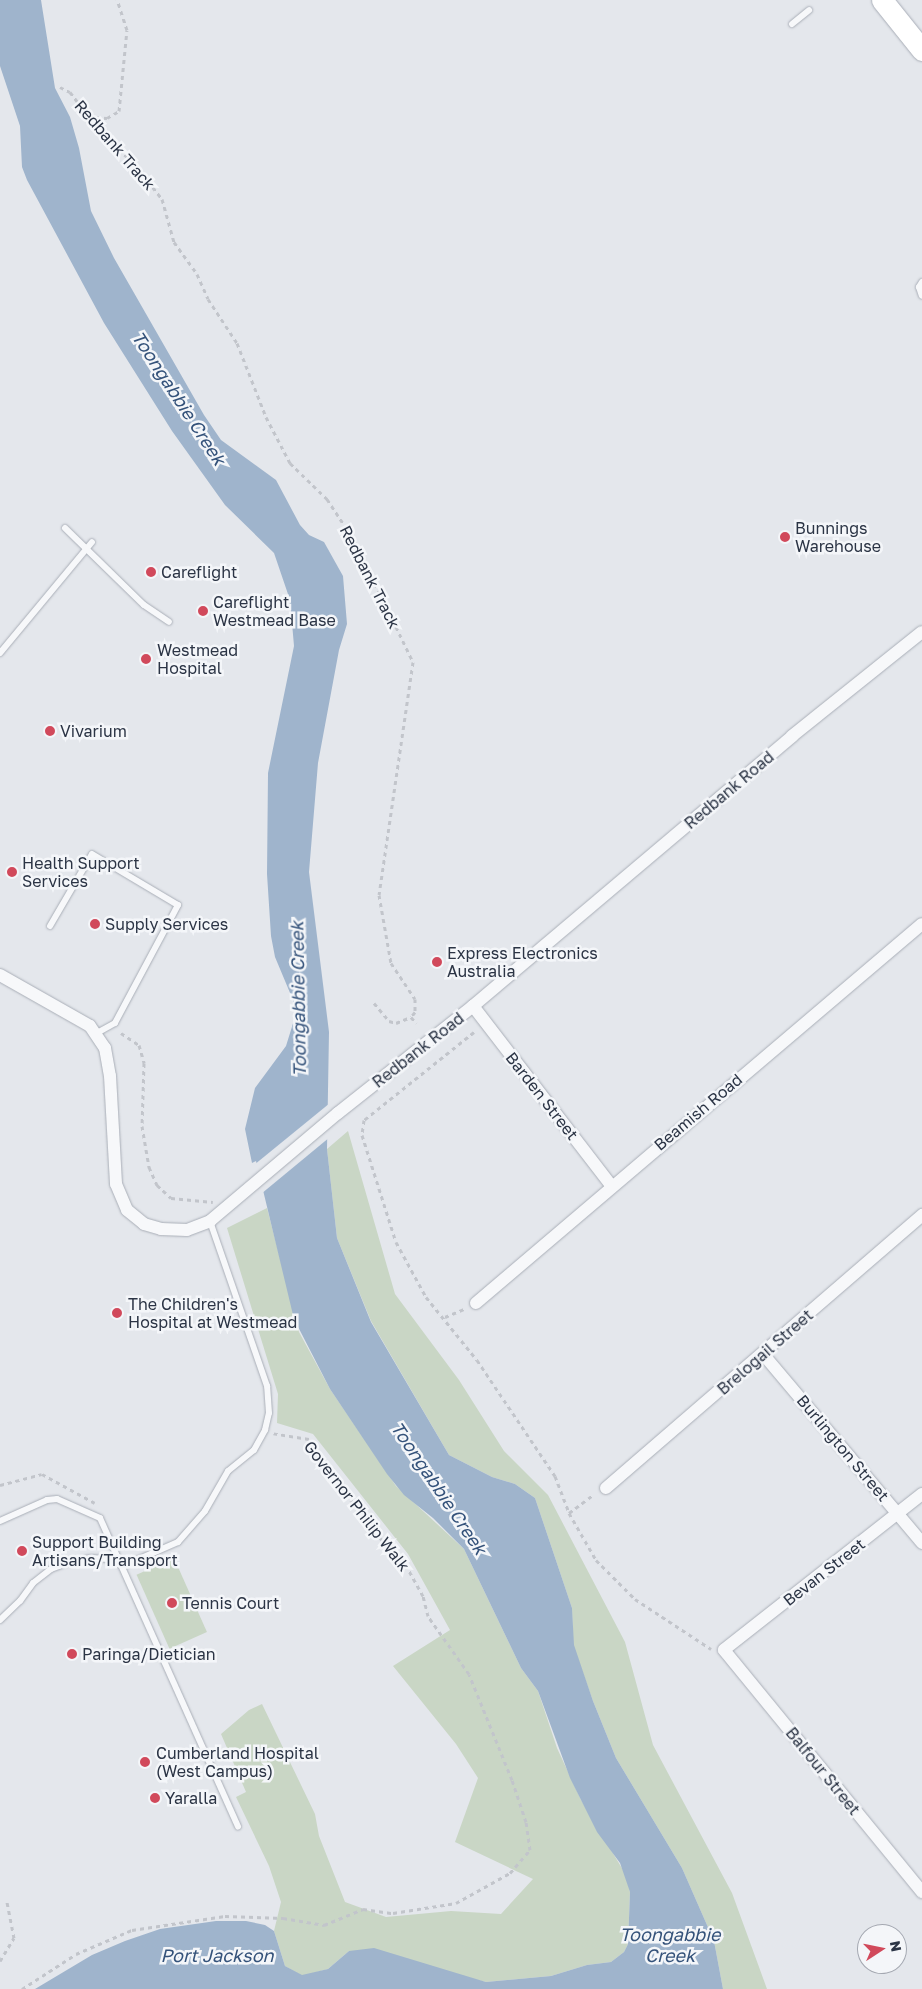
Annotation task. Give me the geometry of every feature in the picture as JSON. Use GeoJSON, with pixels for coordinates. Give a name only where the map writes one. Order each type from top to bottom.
{"type":"FeatureCollection","features":[{"type":"Feature","properties":{"kind":"highway"},"geometry":{"type":"LineString","coordinates":[[882,0],[922,50]]}},
{"type":"Feature","properties":{"kind":"street","name":"Redbank Road"},"geometry":{"type":"LineString","coordinates":[[0,975],[90,1026],[96,1034],[105,1048],[110,1076],[116,1184],[127,1210],[144,1224],[161,1229],[186,1230],[210,1221],[338,1113],[473,1006],[792,736],[922,632]]}},
{"type":"Feature","properties":{"kind":"street","name":"Beamish Road"},"geometry":{"type":"LineString","coordinates":[[476,1303],[611,1185],[922,924]]}},
{"type":"Feature","properties":{"kind":"street","name":"Barden Street"},"geometry":{"type":"LineString","coordinates":[[473,1006],[611,1185]]}},
{"type":"Feature","properties":{"kind":"street","name":"Brelogail Street"},"geometry":{"type":"LineString","coordinates":[[606,1488],[922,1215]]}},
{"type":"Feature","properties":{"kind":"street","name":"Burlington Street"},"geometry":{"type":"LineString","coordinates":[[763,1354],[922,1543]]}},
{"type":"Feature","properties":{"kind":"street","name":"Bevan Street"},"geometry":{"type":"LineString","coordinates":[[724,1650],[922,1494]]}},
{"type":"Feature","properties":{"kind":"street","name":"Balfour Street"},"geometry":{"type":"LineString","coordinates":[[724,1650],[922,1892]]}},
{"type":"Feature","properties":{"kind":"lane"},"geometry":{"type":"LineString","coordinates":[[792,24],[809,10]]}},
{"type":"Feature","properties":{"kind":"lane"},"geometry":{"type":"LineString","coordinates":[[922,282],[919,287],[922,296]]}},
{"type":"Feature","properties":{"kind":"lane"},"geometry":{"type":"LineString","coordinates":[[65,528],[90,545],[144,605],[169,622]]}},
{"type":"Feature","properties":{"kind":"lane"},"geometry":{"type":"LineString","coordinates":[[0,653],[90,545]]}},
{"type":"Feature","properties":{"kind":"lane"},"geometry":{"type":"LineString","coordinates":[[50,926],[92,854],[178,905],[115,1022],[96,1034]]}},
{"type":"Feature","properties":{"kind":"lane"},"geometry":{"type":"LineString","coordinates":[[0,1620],[20,1601],[33,1583],[51,1569],[72,1561],[91,1558],[108,1559],[123,1566],[178,1542],[205,1511],[228,1471],[254,1450],[265,1430],[269,1413],[267,1386],[210,1221]]}},
{"type":"Feature","properties":{"kind":"lane"},"geometry":{"type":"LineString","coordinates":[[0,1520],[47,1500],[57,1499],[100,1518],[238,1826]]}},
{"type":"Feature","properties":{"kind":"path","name":"Redbank Track"},"geometry":{"type":"LineString","coordinates":[[88,117],[107,118],[119,111],[128,30],[117,0]]}},
{"type":"Feature","properties":{"kind":"path","name":"Redbank Track"},"geometry":{"type":"LineString","coordinates":[[60,87],[70,92],[106,139],[133,162],[162,199],[174,242],[197,274],[208,299],[237,343],[266,417],[290,463],[327,499],[354,540],[413,662],[378,895],[391,963],[415,999],[415,1012],[411,1017]]}},
{"type":"Feature","properties":{"kind":"path"},"geometry":{"type":"LineString","coordinates":[[374,1003],[389,1021],[396,1023],[411,1017],[416,1023]]}},
{"type":"Feature","properties":{"kind":"path"},"geometry":{"type":"LineString","coordinates":[[474,1032],[364,1120],[362,1135],[396,1242],[426,1297],[445,1317],[555,1476],[569,1513],[596,1560],[635,1599],[709,1649],[724,1650]]}},
{"type":"Feature","properties":{"kind":"path"},"geometry":{"type":"LineString","coordinates":[[121,1033],[139,1045],[144,1063],[142,1126],[149,1167],[157,1185],[171,1198],[213,1202]]}},
{"type":"Feature","properties":{"kind":"path"},"geometry":{"type":"LineString","coordinates":[[445,1317],[476,1303]]}},
{"type":"Feature","properties":{"kind":"path","name":"Governor Philip Walk"},"geometry":{"type":"LineString","coordinates":[[22,1989],[76,1954],[132,1930],[225,1916],[283,1918],[324,1925],[363,1909],[393,1913],[456,1903],[510,1873],[530,1850],[526,1822],[512,1780],[469,1674],[428,1616],[423,1596],[405,1563],[371,1529],[309,1439],[265,1430]]}},
{"type":"Feature","properties":{"kind":"path"},"geometry":{"type":"LineString","coordinates":[[0,1485],[42,1474],[96,1503],[106,1516],[100,1518]]}},
{"type":"Feature","properties":{"kind":"path"},"geometry":{"type":"LineString","coordinates":[[569,1513],[606,1488]]}},
{"type":"Feature","properties":{"kind":"path"},"geometry":{"type":"LineString","coordinates":[[0,1960],[14,1938],[7,1901]]}},
{"type":"Feature","properties":{"kind":"green space"},"geometry":{"type":"Polygon","coordinates":[[[348,1131],[395,1294],[459,1380],[504,1451],[548,1495],[625,1642],[653,1745],[732,1893],[767,1989],[723,1989],[714,1941],[682,1868],[616,1758],[593,1701],[573,1645],[572,1608],[535,1498],[515,1484],[492,1477],[449,1455],[371,1321],[337,1238],[327,1149],[348,1131]]]}},
{"type":"Feature","properties":{"kind":"green space"},"geometry":{"type":"Polygon","coordinates":[[[267,1208],[299,1332],[330,1389],[396,1486],[464,1549],[521,1668],[538,1691],[557,1748],[581,1800],[626,1875],[630,1892],[628,1944],[624,1952],[611,1962],[587,1965],[551,1976],[486,1982],[349,1951],[328,1969],[302,1976],[285,1966],[274,1931],[281,1902],[269,1866],[236,1797],[246,1792],[221,1734],[249,1710],[262,1704],[315,1814],[319,1836],[345,1902],[386,1917],[451,1911],[501,1914],[533,1879],[455,1842],[478,1778],[456,1744],[393,1666],[450,1630],[408,1554],[313,1434],[277,1423],[278,1394],[227,1228],[267,1208]]]}},
{"type":"Feature","properties":{"kind":"green space","name":"Tennis Court"},"geometry":{"type":"Polygon","coordinates":[[[174,1558],[207,1632],[169,1649],[137,1575],[174,1558]]]}},
{"type":"Feature","properties":{"kind":"water","name":"Toongabbie Creek"},"geometry":{"type":"Polygon","coordinates":[[[0,0],[41,0],[55,88],[70,117],[79,148],[91,211],[114,258],[204,415],[221,440],[276,480],[300,525],[309,535],[324,542],[343,576],[347,624],[339,650],[318,763],[309,872],[329,1032],[327,1149],[337,1238],[371,1322],[449,1455],[492,1477],[515,1484],[535,1498],[572,1608],[574,1645],[593,1701],[616,1758],[682,1868],[714,1941],[723,1989],[35,1989],[92,1955],[125,1941],[160,1929],[216,1921],[246,1921],[265,1925],[274,1931],[285,1966],[302,1975],[328,1969],[349,1951],[374,1948],[486,1982],[551,1976],[587,1965],[611,1962],[624,1952],[628,1944],[630,1892],[620,1863],[597,1832],[570,1778],[538,1691],[521,1668],[464,1549],[433,1518],[404,1495],[387,1474],[330,1389],[294,1319],[256,1161],[252,1163],[245,1129],[255,1088],[286,1046],[295,1017],[293,1000],[275,957],[271,936],[267,874],[268,773],[294,646],[290,600],[274,553],[225,505],[172,431],[104,323],[27,180],[22,167],[20,126],[0,66],[0,0]]]}},
{"type":"Feature","properties":{"kind":"pier"},"geometry":{"type":"Polygon","coordinates":[[[330,1103],[330,1137],[261,1194],[254,1165],[330,1103]]]}},
{"type":"Feature","properties":{"kind":"place","name":"Bunnings Warehouse"},"geometry":{"type":"Point","coordinates":[785,537]}},
{"type":"Feature","properties":{"kind":"place","name":"Careflight"},"geometry":{"type":"Point","coordinates":[151,572]}},
{"type":"Feature","properties":{"kind":"place","name":"Careflight Westmead Base"},"geometry":{"type":"Point","coordinates":[203,611]}},
{"type":"Feature","properties":{"kind":"place","name":"Westmead Hospital"},"geometry":{"type":"Point","coordinates":[146,659]}},
{"type":"Feature","properties":{"kind":"place","name":"Vivarium"},"geometry":{"type":"Point","coordinates":[50,731]}},
{"type":"Feature","properties":{"kind":"place","name":"Health Support Services"},"geometry":{"type":"Point","coordinates":[12,872]}},
{"type":"Feature","properties":{"kind":"place","name":"Supply Services"},"geometry":{"type":"Point","coordinates":[95,924]}},
{"type":"Feature","properties":{"kind":"place","name":"Express Electronics Australia"},"geometry":{"type":"Point","coordinates":[437,962]}},
{"type":"Feature","properties":{"kind":"place","name":"The Children's Hospital at Westmead"},"geometry":{"type":"Point","coordinates":[117,1313]}},
{"type":"Feature","properties":{"kind":"place","name":"Support Building Artisans/Transport"},"geometry":{"type":"Point","coordinates":[22,1551]}},
{"type":"Feature","properties":{"kind":"place","name":"Tennis Court"},"geometry":{"type":"Point","coordinates":[172,1603]}},
{"type":"Feature","properties":{"kind":"place","name":"Paringa/Dietician"},"geometry":{"type":"Point","coordinates":[72,1654]}},
{"type":"Feature","properties":{"kind":"place","name":"Cumberland Hospital (West Campus)"},"geometry":{"type":"Point","coordinates":[145,1762]}},
{"type":"Feature","properties":{"kind":"place","name":"Yaralla"},"geometry":{"type":"Point","coordinates":[155,1798]}},
{"type":"Feature","properties":{"kind":"water label","name":"Port Jackson"},"geometry":{"type":"Point","coordinates":[217,1955]}}]}
